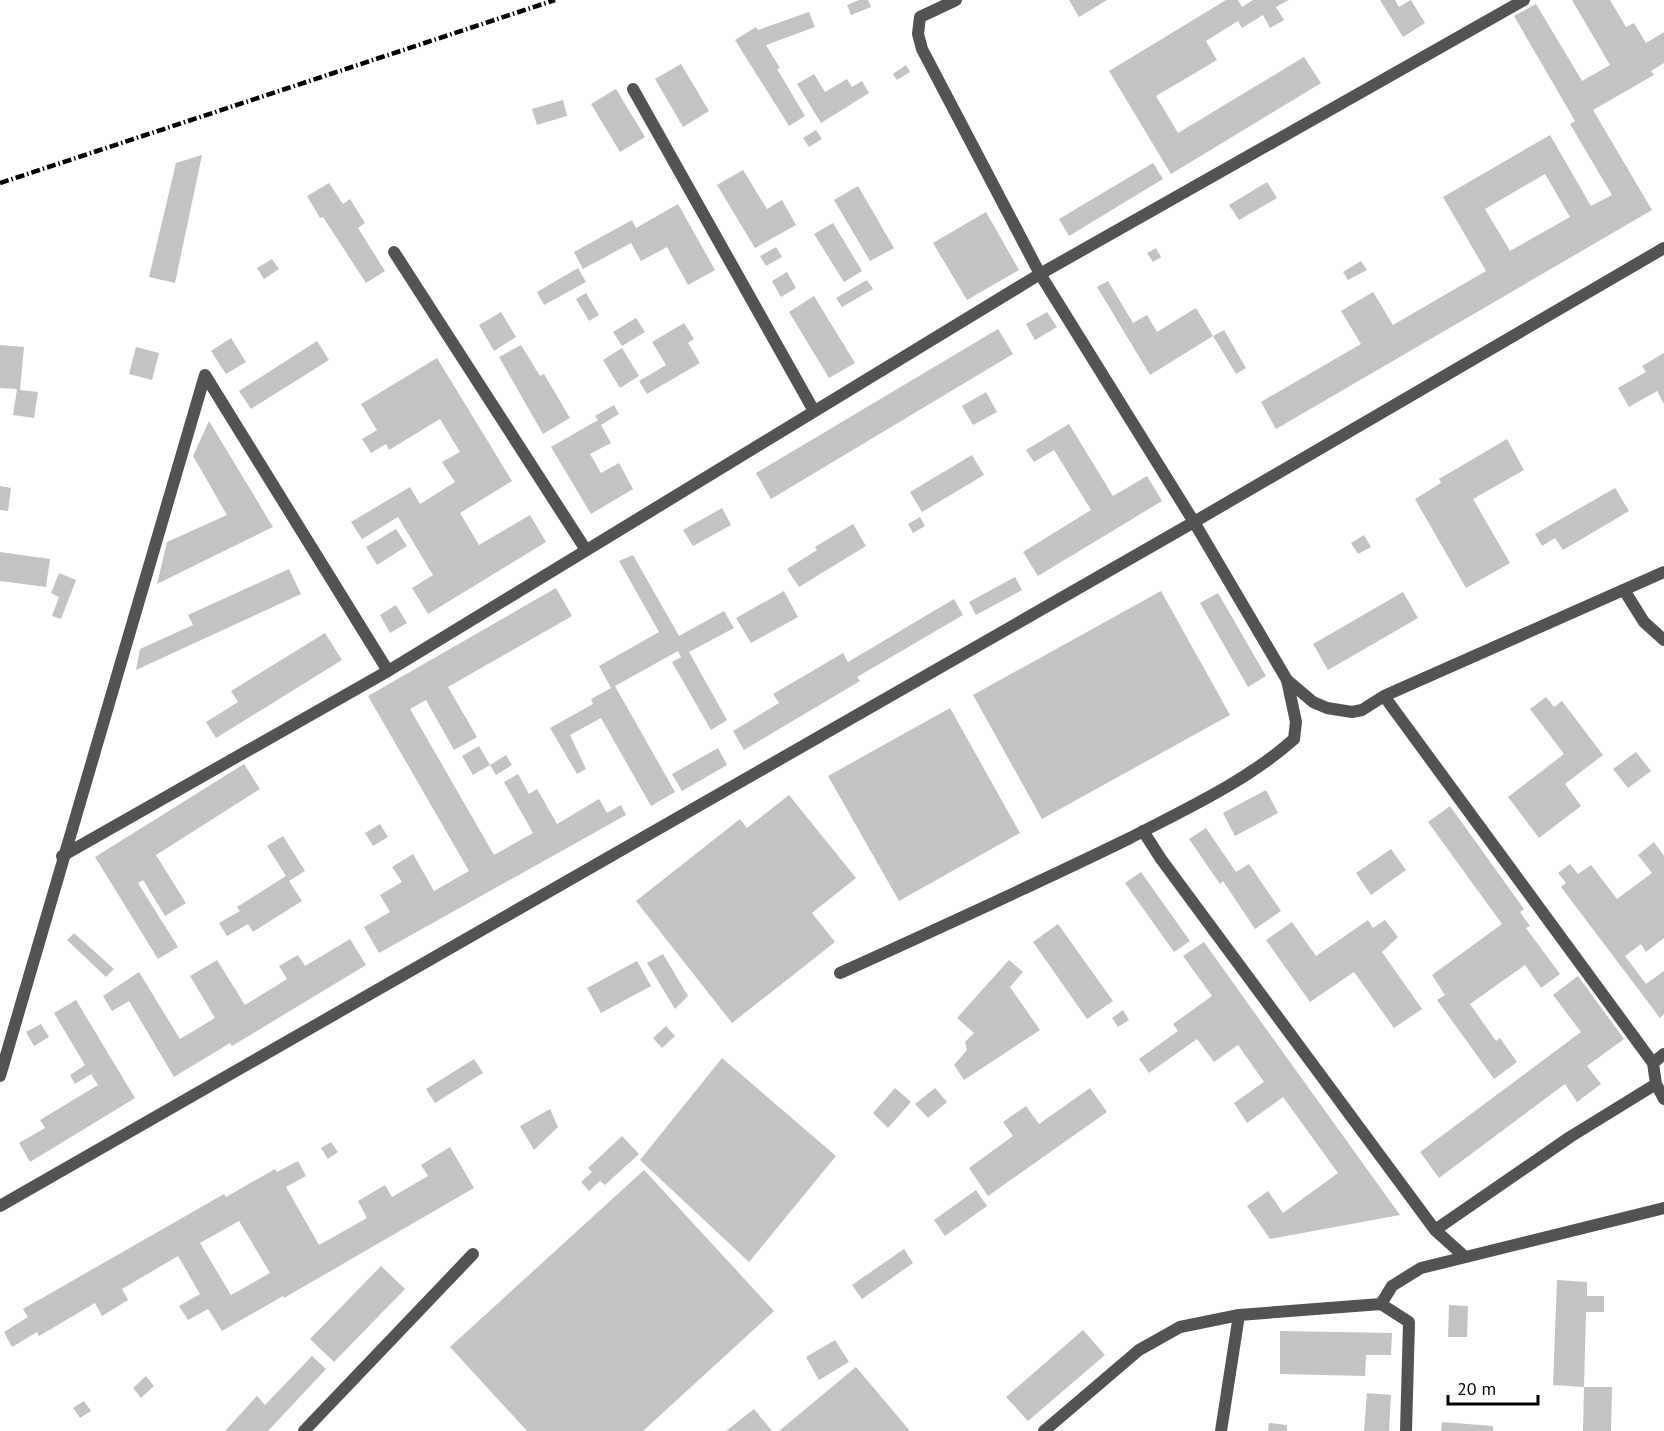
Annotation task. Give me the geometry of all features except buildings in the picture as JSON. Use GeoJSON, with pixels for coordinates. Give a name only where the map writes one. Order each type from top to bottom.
{"type":"FeatureCollection","features":[{"type":"Feature","properties":{"kind":"street"},"geometry":{"type":"LineString","coordinates":[[840,973],[1195,805],[1279,752],[1294,739],[1296,722],[1287,680],[1194,522],[1040,274],[922,49],[918,34],[920,17],[956,0]]}},
{"type":"Feature","properties":{"kind":"street"},"geometry":{"type":"LineString","coordinates":[[62,856],[388,672],[1040,274],[1524,0]]}},
{"type":"Feature","properties":{"kind":"street"},"geometry":{"type":"LineString","coordinates":[[633,88],[814,411]]}},
{"type":"Feature","properties":{"kind":"street"},"geometry":{"type":"LineString","coordinates":[[0,1206],[1194,522],[1664,248]]}},
{"type":"Feature","properties":{"kind":"street"},"geometry":{"type":"LineString","coordinates":[[394,252],[586,550]]}},
{"type":"Feature","properties":{"kind":"street"},"geometry":{"type":"LineString","coordinates":[[0,1076],[62,856],[205,375],[388,672]]}},
{"type":"Feature","properties":{"kind":"street"},"geometry":{"type":"LineString","coordinates":[[1287,680],[1313,702],[1327,708],[1352,712],[1362,710],[1384,696],[1664,572]]}},
{"type":"Feature","properties":{"kind":"street"},"geometry":{"type":"LineString","coordinates":[[1624,590],[1644,621],[1664,640]]}},
{"type":"Feature","properties":{"kind":"street"},"geometry":{"type":"LineString","coordinates":[[1384,696],[1653,1063],[1656,1084],[1664,1099]]}},
{"type":"Feature","properties":{"kind":"street"},"geometry":{"type":"LineString","coordinates":[[1143,831],[1202,915],[1435,1230],[1465,1257]]}},
{"type":"Feature","properties":{"kind":"street"},"geometry":{"type":"LineString","coordinates":[[1653,1063],[1664,1054]]}},
{"type":"Feature","properties":{"kind":"street"},"geometry":{"type":"LineString","coordinates":[[1435,1230],[1570,1137],[1656,1084]]}},
{"type":"Feature","properties":{"kind":"street"},"geometry":{"type":"LineString","coordinates":[[1381,1304],[1392,1286],[1421,1268],[1664,1208]]}},
{"type":"Feature","properties":{"kind":"street"},"geometry":{"type":"LineString","coordinates":[[304,1431],[473,1254]]}},
{"type":"Feature","properties":{"kind":"street"},"geometry":{"type":"LineString","coordinates":[[1044,1431],[1139,1350],[1180,1327],[1239,1315],[1381,1304],[1409,1322],[1406,1431]]}},
{"type":"Feature","properties":{"kind":"street"},"geometry":{"type":"LineString","coordinates":[[1221,1431],[1239,1315]]}},
{"type":"Feature","properties":{"kind":"railway"},"geometry":{"type":"LineString","coordinates":[[0,183],[555,0]]}}]}
